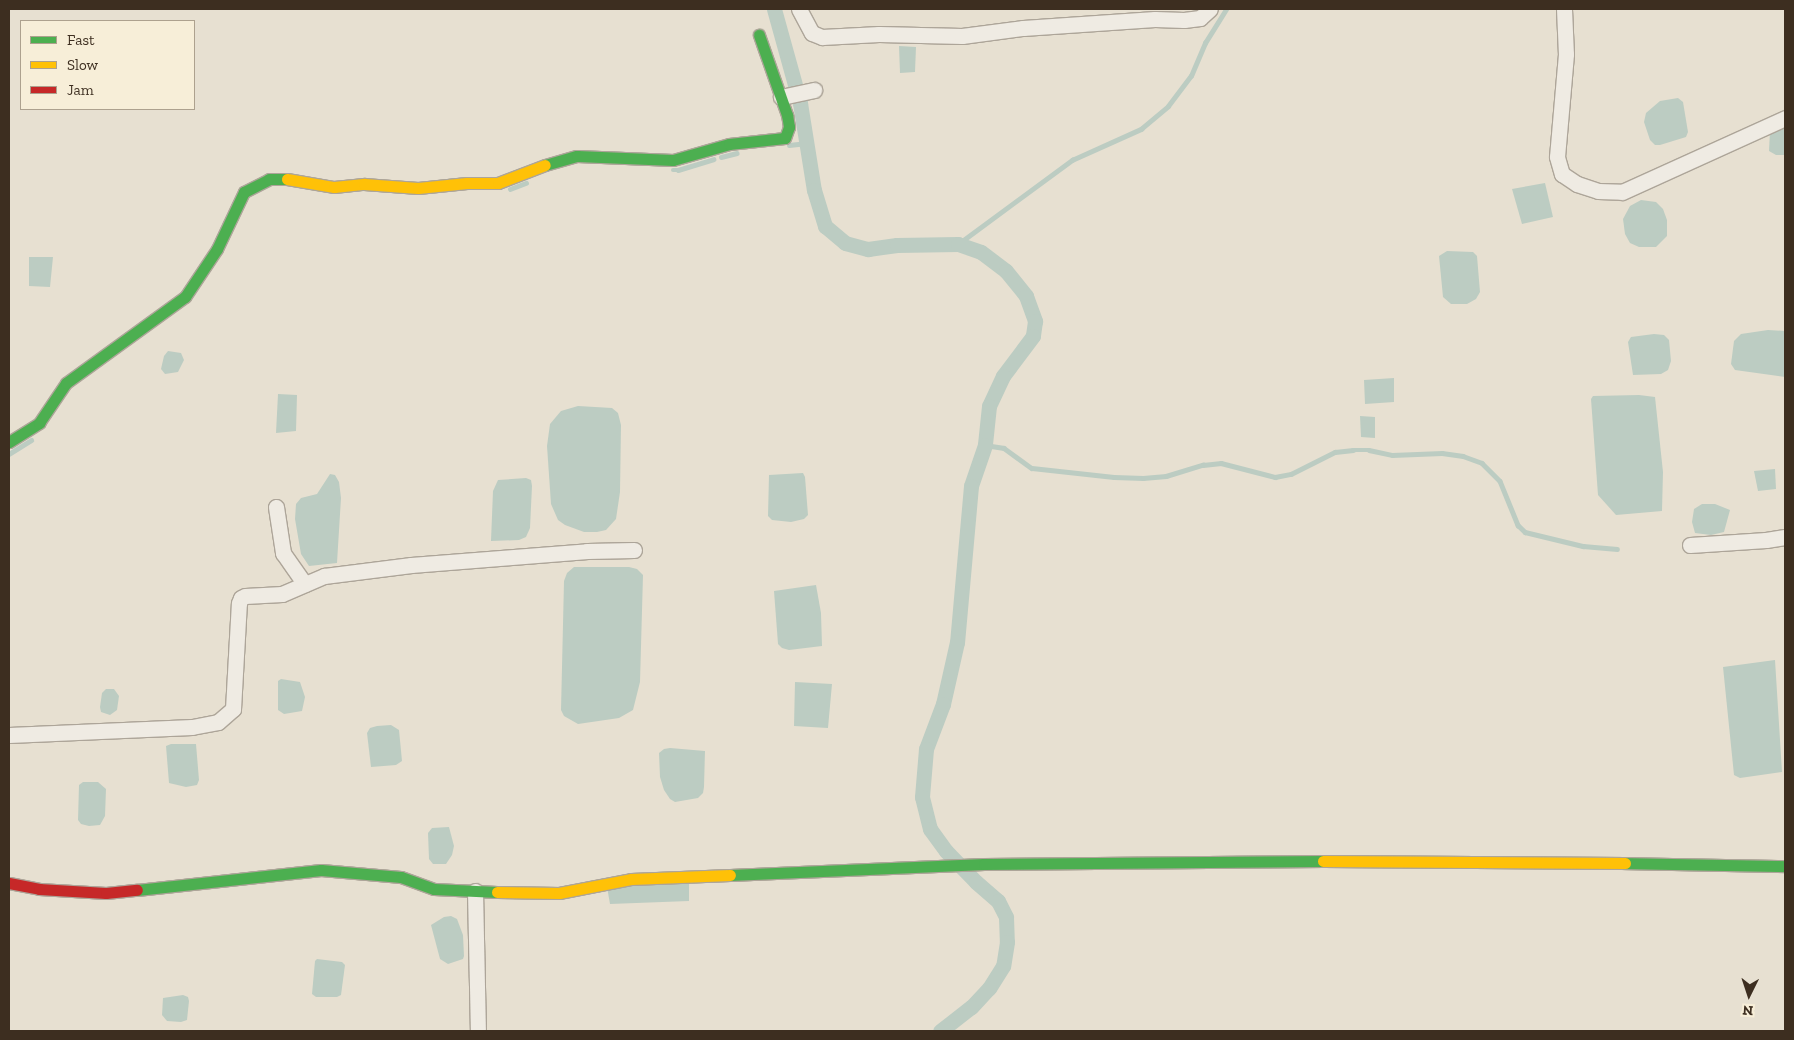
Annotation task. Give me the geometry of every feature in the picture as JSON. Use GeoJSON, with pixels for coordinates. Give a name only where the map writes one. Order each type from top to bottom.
{"type":"FeatureCollection","features":[{"type":"Feature","properties":{"kind":"street"},"geometry":{"type":"LineString","coordinates":[[799,9],[812,33],[822,37],[879,34],[962,36],[1024,28],[1155,19],[1192,19],[1200,18],[1210,9]]}},
{"type":"Feature","properties":{"kind":"street"},"geometry":{"type":"LineString","coordinates":[[1564,9],[1566,54],[1557,157],[1562,174],[1577,184],[1598,191],[1622,192],[1785,118]]}},
{"type":"Feature","properties":{"kind":"street"},"geometry":{"type":"LineString","coordinates":[[9,442],[39,423],[66,383],[99,357],[160,316],[184,297],[217,249],[244,192],[262,181],[285,179],[334,187],[364,184],[418,188],[505,182],[558,160],[576,156],[673,160],[729,144],[785,138],[789,127],[786,96],[759,35]]}},
{"type":"Feature","properties":{"kind":"street"},"geometry":{"type":"LineString","coordinates":[[786,96],[814,90]]}},
{"type":"Feature","properties":{"kind":"street"},"geometry":{"type":"LineString","coordinates":[[276,507],[283,554],[306,584]]}},
{"type":"Feature","properties":{"kind":"street"},"geometry":{"type":"LineString","coordinates":[[1690,545],[1785,537]]}},
{"type":"Feature","properties":{"kind":"street"},"geometry":{"type":"LineString","coordinates":[[9,735],[192,727],[218,722],[233,709],[241,598],[282,594],[324,576],[411,565],[587,550],[634,550]]}},
{"type":"Feature","properties":{"kind":"street"},"geometry":{"type":"LineString","coordinates":[[9,883],[39,889],[106,893],[321,870],[402,877],[434,889],[558,894],[631,879],[984,864],[1300,861],[1509,864],[1674,863],[1785,866]]}},
{"type":"Feature","properties":{"kind":"street"},"geometry":{"type":"LineString","coordinates":[[474,892],[478,1031]]}},
{"type":"Feature","properties":{"kind":"shaded area"},"geometry":{"type":"Polygon","coordinates":[[[899,46],[916,47],[915,72],[900,73],[899,46]]]}},
{"type":"Feature","properties":{"kind":"shaded area"},"geometry":{"type":"Polygon","coordinates":[[[1678,98],[1683,102],[1688,132],[1686,137],[1655,145],[1650,140],[1644,122],[1646,113],[1660,101],[1678,98]]]}},
{"type":"Feature","properties":{"kind":"shaded area"},"geometry":{"type":"Polygon","coordinates":[[[1785,126],[1785,155],[1776,155],[1769,151],[1770,131],[1785,126]]]}},
{"type":"Feature","properties":{"kind":"shaded area"},"geometry":{"type":"Polygon","coordinates":[[[1545,183],[1553,217],[1522,224],[1512,189],[1545,183]]]}},
{"type":"Feature","properties":{"kind":"shaded area"},"geometry":{"type":"Polygon","coordinates":[[[1641,200],[1656,202],[1663,209],[1667,220],[1667,236],[1656,247],[1639,247],[1630,243],[1625,234],[1623,219],[1630,206],[1641,200]]]}},
{"type":"Feature","properties":{"kind":"shaded area"},"geometry":{"type":"Polygon","coordinates":[[[1447,251],[1473,252],[1477,256],[1480,292],[1476,299],[1467,304],[1451,304],[1443,297],[1439,256],[1447,251]]]}},
{"type":"Feature","properties":{"kind":"shaded area"},"geometry":{"type":"Polygon","coordinates":[[[29,257],[53,257],[50,287],[29,286],[29,257]]]}},
{"type":"Feature","properties":{"kind":"shaded area"},"geometry":{"type":"Polygon","coordinates":[[[1768,330],[1785,331],[1785,377],[1735,370],[1731,364],[1734,341],[1741,334],[1768,330]]]}},
{"type":"Feature","properties":{"kind":"shaded area"},"geometry":{"type":"Polygon","coordinates":[[[1654,334],[1664,335],[1669,340],[1671,361],[1668,370],[1661,374],[1633,375],[1628,342],[1631,337],[1654,334]]]}},
{"type":"Feature","properties":{"kind":"shaded area"},"geometry":{"type":"Polygon","coordinates":[[[168,351],[181,353],[184,360],[178,372],[165,374],[161,369],[164,356],[168,351]]]}},
{"type":"Feature","properties":{"kind":"shaded area"},"geometry":{"type":"Polygon","coordinates":[[[1394,378],[1394,402],[1365,404],[1364,380],[1394,378]]]}},
{"type":"Feature","properties":{"kind":"shaded area"},"geometry":{"type":"Polygon","coordinates":[[[278,394],[297,395],[296,431],[276,433],[278,394]]]}},
{"type":"Feature","properties":{"kind":"shaded area"},"geometry":{"type":"Polygon","coordinates":[[[1639,395],[1655,397],[1663,472],[1662,511],[1616,515],[1598,495],[1591,399],[1593,396],[1639,395]]]}},
{"type":"Feature","properties":{"kind":"shaded area"},"geometry":{"type":"Polygon","coordinates":[[[578,406],[612,408],[618,413],[621,425],[620,492],[616,519],[606,530],[597,532],[584,532],[565,525],[558,520],[551,504],[547,446],[550,424],[561,411],[578,406]]]}},
{"type":"Feature","properties":{"kind":"shaded area"},"geometry":{"type":"Polygon","coordinates":[[[1360,416],[1375,417],[1375,438],[1361,437],[1360,416]]]}},
{"type":"Feature","properties":{"kind":"shaded area"},"geometry":{"type":"Polygon","coordinates":[[[1775,469],[1776,489],[1758,491],[1754,471],[1775,469]]]}},
{"type":"Feature","properties":{"kind":"shaded area"},"geometry":{"type":"Polygon","coordinates":[[[803,473],[805,477],[808,515],[804,519],[791,522],[772,520],[768,516],[769,475],[803,473]]]}},
{"type":"Feature","properties":{"kind":"shaded area"},"geometry":{"type":"Polygon","coordinates":[[[330,474],[335,475],[339,482],[341,498],[337,563],[309,566],[301,554],[295,519],[296,504],[301,498],[317,494],[330,474]]]}},
{"type":"Feature","properties":{"kind":"shaded area"},"geometry":{"type":"Polygon","coordinates":[[[526,478],[531,480],[532,486],[530,528],[526,537],[519,540],[491,541],[493,491],[498,480],[526,478]]]}},
{"type":"Feature","properties":{"kind":"shaded area"},"geometry":{"type":"Polygon","coordinates":[[[1702,504],[1715,504],[1730,510],[1724,532],[1711,535],[1695,533],[1692,522],[1694,509],[1702,504]]]}},
{"type":"Feature","properties":{"kind":"shaded area"},"geometry":{"type":"Polygon","coordinates":[[[574,567],[629,567],[637,569],[643,575],[640,682],[633,710],[619,718],[578,724],[564,716],[561,710],[564,581],[567,573],[574,567]]]}},
{"type":"Feature","properties":{"kind":"shaded area"},"geometry":{"type":"Polygon","coordinates":[[[816,585],[821,613],[822,646],[789,650],[782,648],[778,644],[774,591],[816,585]]]}},
{"type":"Feature","properties":{"kind":"shaded area"},"geometry":{"type":"Polygon","coordinates":[[[1775,660],[1782,772],[1740,778],[1734,775],[1723,667],[1775,660]]]}},
{"type":"Feature","properties":{"kind":"shaded area"},"geometry":{"type":"Polygon","coordinates":[[[281,679],[300,682],[305,697],[302,711],[284,714],[278,710],[278,681],[281,679]]]}},
{"type":"Feature","properties":{"kind":"shaded area"},"geometry":{"type":"Polygon","coordinates":[[[795,682],[832,684],[828,728],[794,726],[795,682]]]}},
{"type":"Feature","properties":{"kind":"shaded area"},"geometry":{"type":"Polygon","coordinates":[[[106,689],[114,689],[119,696],[117,710],[110,715],[101,712],[100,707],[102,693],[106,689]]]}},
{"type":"Feature","properties":{"kind":"shaded area"},"geometry":{"type":"Polygon","coordinates":[[[391,725],[399,730],[402,761],[396,765],[371,767],[367,733],[370,728],[391,725]]]}},
{"type":"Feature","properties":{"kind":"shaded area"},"geometry":{"type":"Polygon","coordinates":[[[171,744],[196,744],[199,780],[197,785],[186,787],[169,783],[166,746],[171,744]]]}},
{"type":"Feature","properties":{"kind":"shaded area"},"geometry":{"type":"Polygon","coordinates":[[[664,749],[705,751],[704,787],[703,793],[698,798],[675,802],[670,799],[664,790],[660,777],[659,753],[664,749]]]}},
{"type":"Feature","properties":{"kind":"shaded area"},"geometry":{"type":"Polygon","coordinates":[[[83,782],[98,782],[106,789],[105,816],[100,825],[89,826],[81,824],[78,820],[79,785],[83,782]]]}},
{"type":"Feature","properties":{"kind":"shaded area"},"geometry":{"type":"Polygon","coordinates":[[[449,827],[454,846],[452,855],[446,864],[433,864],[429,859],[428,833],[432,828],[449,827]]]}},
{"type":"Feature","properties":{"kind":"shaded area"},"geometry":{"type":"Polygon","coordinates":[[[689,882],[689,901],[610,904],[607,887],[689,882]]]}},
{"type":"Feature","properties":{"kind":"shaded area"},"geometry":{"type":"Polygon","coordinates":[[[451,916],[457,919],[463,935],[464,956],[463,959],[448,964],[440,959],[431,925],[444,917],[451,916]]]}},
{"type":"Feature","properties":{"kind":"shaded area"},"geometry":{"type":"Polygon","coordinates":[[[317,959],[342,962],[345,965],[341,995],[337,997],[316,997],[312,994],[315,961],[317,959]]]}},
{"type":"Feature","properties":{"kind":"shaded area"},"geometry":{"type":"Polygon","coordinates":[[[183,995],[188,997],[189,1001],[187,1020],[181,1022],[167,1021],[162,1015],[163,998],[183,995]]]}},
{"type":"Feature","properties":{"kind":"waterway"},"geometry":{"type":"LineString","coordinates":[[774,9],[800,103],[814,190],[825,226],[845,243],[868,249],[897,245],[958,244],[981,252],[1006,271],[1026,296],[1035,321],[1033,336],[1003,376],[989,406],[985,445],[971,486],[957,642],[943,704],[926,749],[922,797],[930,829],[946,851],[976,882],[998,901],[1006,917],[1007,942],[1003,966],[989,988],[971,1007],[940,1031]]}},
{"type":"Feature","properties":{"kind":"waterway"},"geometry":{"type":"LineString","coordinates":[[958,244],[1072,160],[1141,129],[1168,106],[1191,76],[1205,43],[1226,9]]}},
{"type":"Feature","properties":{"kind":"waterway"},"geometry":{"type":"LineString","coordinates":[[789,145],[807,143]]}},
{"type":"Feature","properties":{"kind":"waterway"},"geometry":{"type":"LineString","coordinates":[[721,157],[737,153]]}},
{"type":"Feature","properties":{"kind":"waterway"},"geometry":{"type":"LineString","coordinates":[[673,170],[713,159]]}},
{"type":"Feature","properties":{"kind":"waterway"},"geometry":{"type":"LineString","coordinates":[[510,189],[526,183]]}},
{"type":"Feature","properties":{"kind":"waterway"},"geometry":{"type":"LineString","coordinates":[[9,454],[31,440]]}},
{"type":"Feature","properties":{"kind":"waterway"},"geometry":{"type":"LineString","coordinates":[[985,445],[1004,448],[1032,468],[1114,477],[1143,478],[1166,476],[1203,465],[1221,463],[1275,477],[1291,474],[1335,452],[1353,450],[1369,450],[1392,455],[1442,453],[1463,456],[1482,463],[1500,481],[1518,525],[1525,532],[1583,546],[1617,549]]}},
{"type":"Feature","properties":{"kind":"traffic: fast"},"geometry":{"type":"LineString","coordinates":[[545,165],[577,156],[673,160],[729,144],[785,138],[789,127],[787,115],[759,35]]}},
{"type":"Feature","properties":{"kind":"traffic: fast"},"geometry":{"type":"LineString","coordinates":[[9,442],[39,423],[66,383],[185,297],[217,249],[244,192],[269,179],[287,179]]}},
{"type":"Feature","properties":{"kind":"traffic: fast"},"geometry":{"type":"LineString","coordinates":[[730,875],[984,864],[1323,861]]}},
{"type":"Feature","properties":{"kind":"traffic: fast"},"geometry":{"type":"LineString","coordinates":[[1625,863],[1785,866]]}},
{"type":"Feature","properties":{"kind":"traffic: fast"},"geometry":{"type":"LineString","coordinates":[[137,890],[321,870],[401,877],[434,889],[497,892]]}},
{"type":"Feature","properties":{"kind":"traffic: slow"},"geometry":{"type":"LineString","coordinates":[[287,179],[334,187],[364,184],[418,188],[467,183],[498,183],[545,165]]}},
{"type":"Feature","properties":{"kind":"traffic: slow"},"geometry":{"type":"LineString","coordinates":[[1323,861],[1625,863]]}},
{"type":"Feature","properties":{"kind":"traffic: slow"},"geometry":{"type":"LineString","coordinates":[[497,892],[559,893],[631,879],[730,875]]}},
{"type":"Feature","properties":{"kind":"traffic: jam"},"geometry":{"type":"LineString","coordinates":[[9,883],[39,889],[106,893],[137,890]]}}]}
